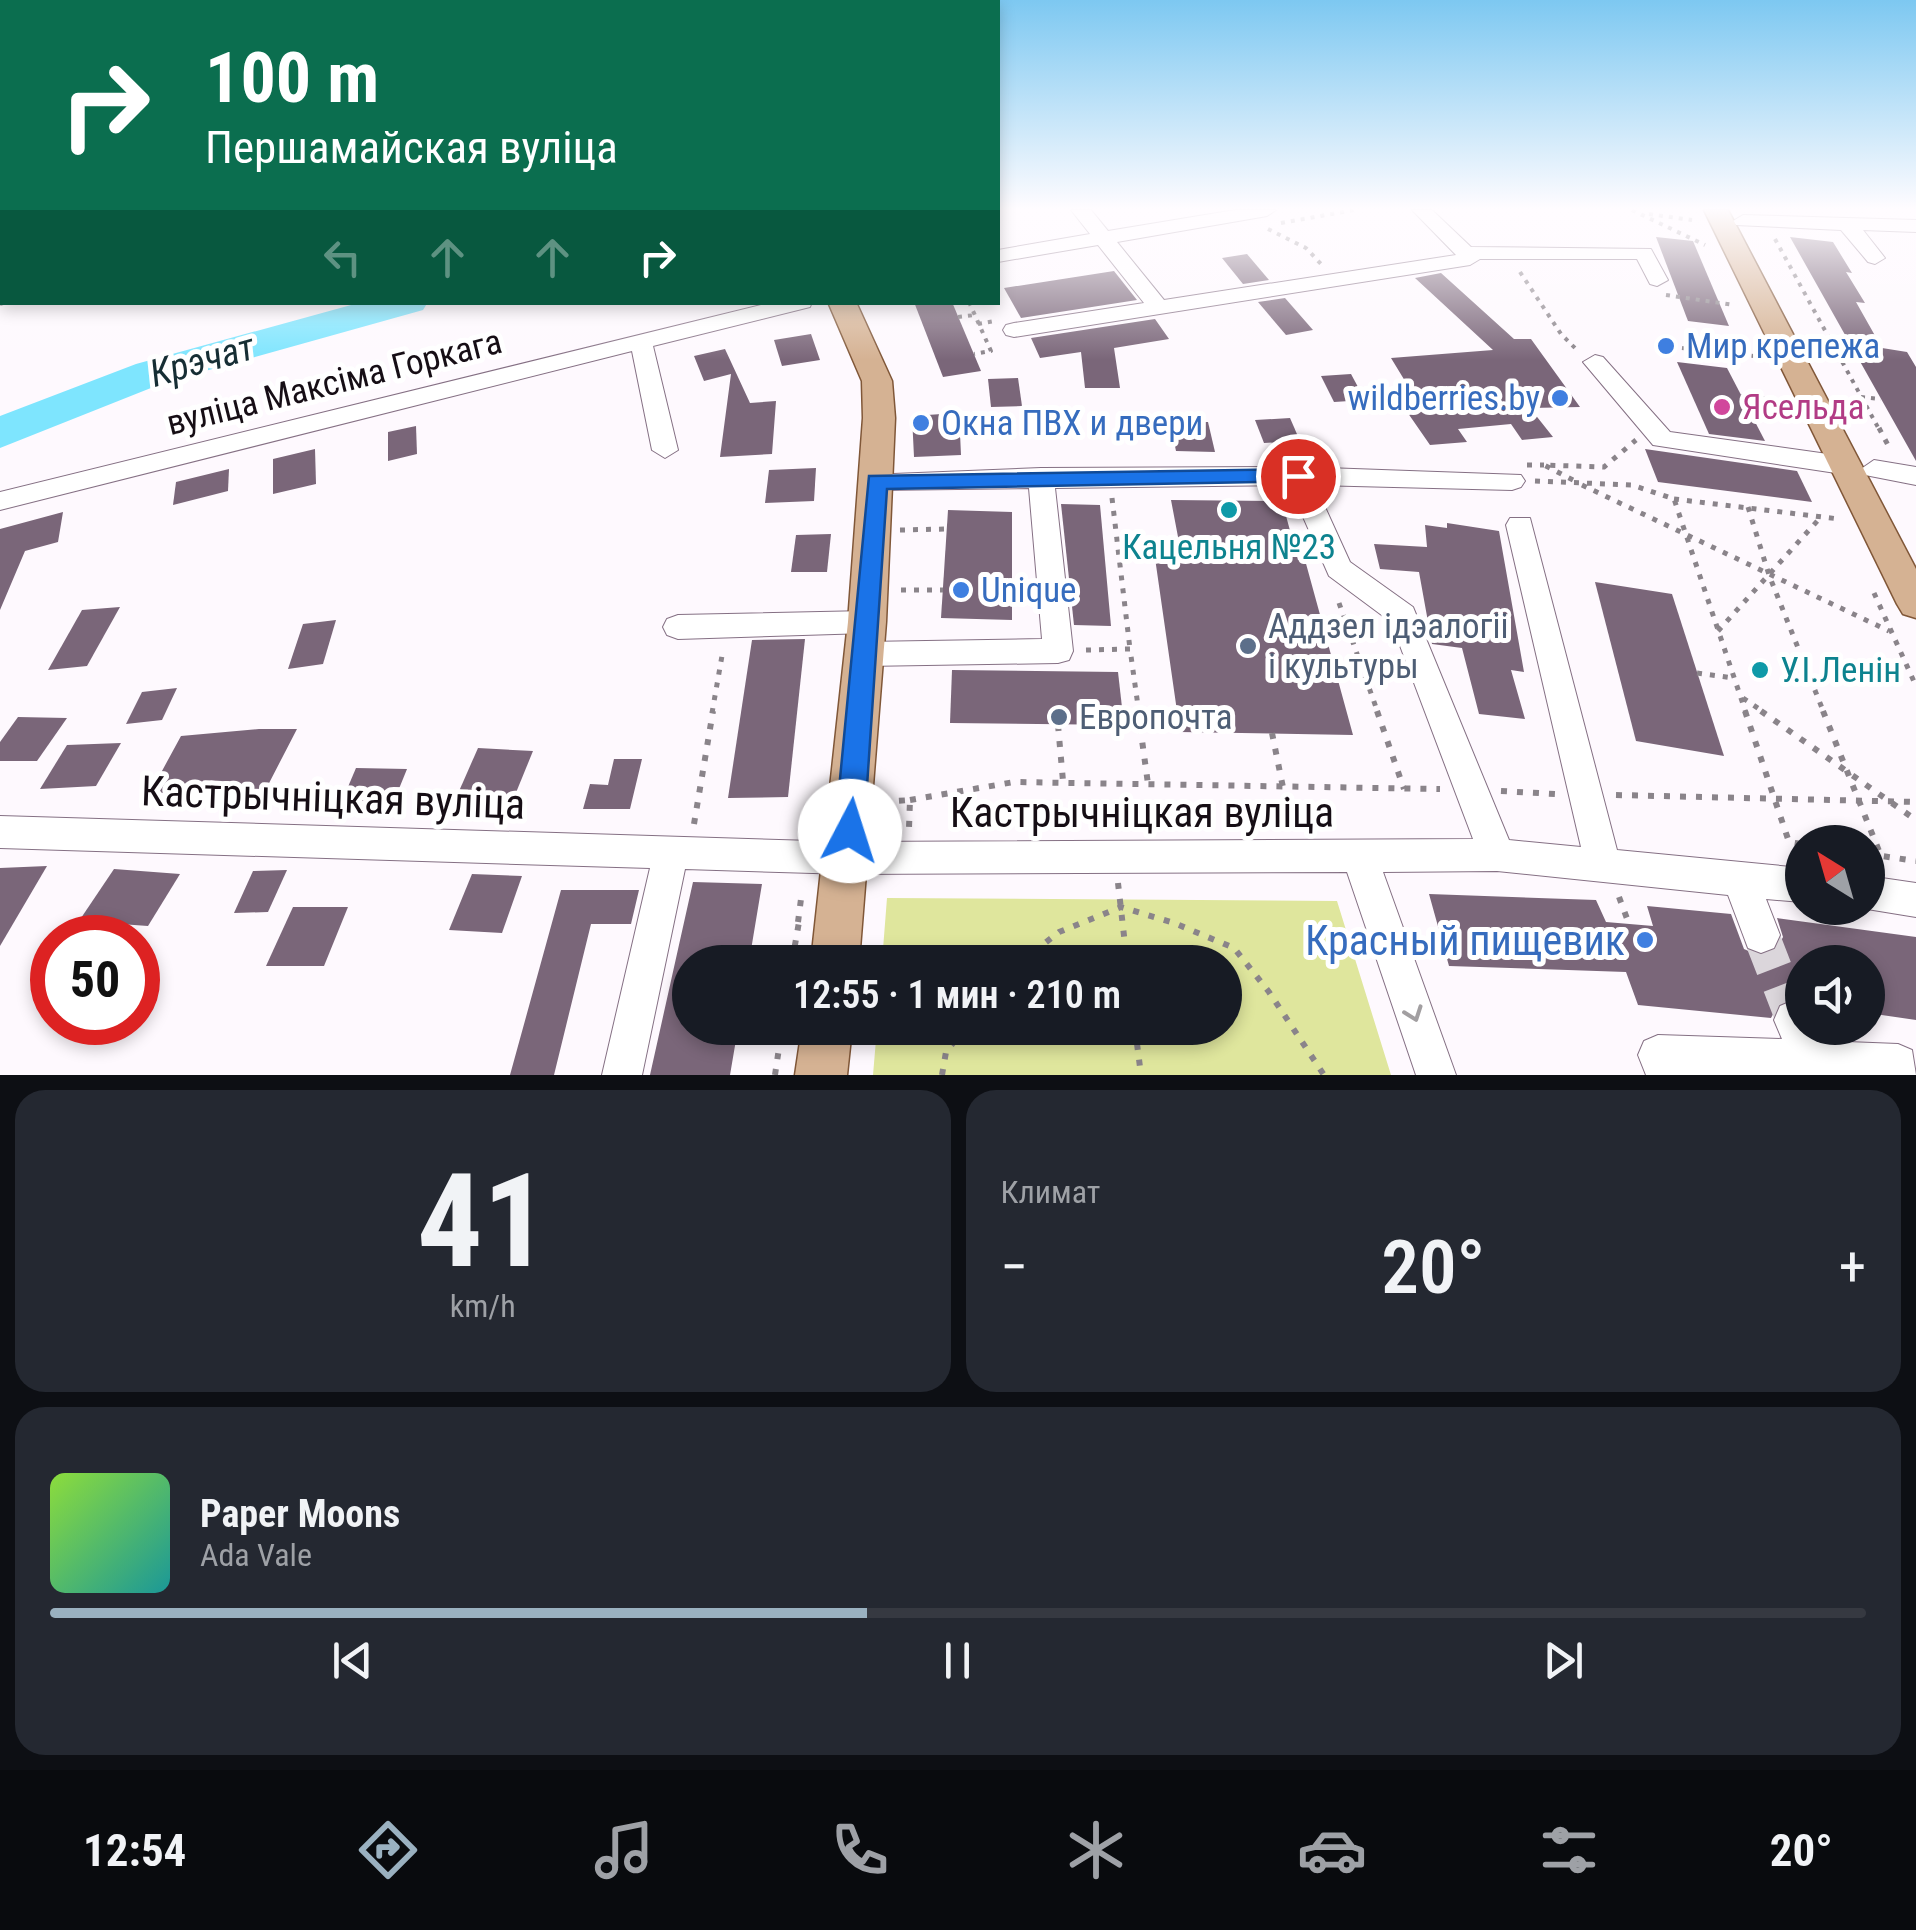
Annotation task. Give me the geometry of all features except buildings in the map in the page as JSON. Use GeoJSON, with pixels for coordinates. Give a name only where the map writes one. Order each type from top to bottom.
{"type":"FeatureCollection","features":[{"type":"Feature","properties":{"kind":"main road"},"geometry":{"type":"LineString","coordinates":[[1757,260],[1886,471],[1916,548]]}},
{"type":"Feature","properties":{"kind":"main road"},"geometry":{"type":"LineString","coordinates":[[837,945],[877,482],[877,381],[843,305]]}},
{"type":"Feature","properties":{"kind":"main road"},"geometry":{"type":"LineString","coordinates":[[1886,471],[1916,604]]}},
{"type":"Feature","properties":{"kind":"main road"},"geometry":{"type":"LineString","coordinates":[[820,1075],[824,1045]]}},
{"type":"Feature","properties":{"kind":"street"},"geometry":{"type":"LineString","coordinates":[[1123,260],[1158,308]]}},
{"type":"Feature","properties":{"kind":"street"},"geometry":{"type":"LineString","coordinates":[[1014,330],[1469,260]]}},
{"type":"Feature","properties":{"kind":"street"},"geometry":{"type":"LineString","coordinates":[[1648,260],[1661,288]]}},
{"type":"Feature","properties":{"kind":"street","name":"вуліца Максіма Горкага"},"geometry":{"type":"LineString","coordinates":[[0,501],[790,305]]}},
{"type":"Feature","properties":{"kind":"street"},"geometry":{"type":"LineString","coordinates":[[641,342],[666,450]]}},
{"type":"Feature","properties":{"kind":"street"},"geometry":{"type":"LineString","coordinates":[[1594,362],[1662,439],[1886,471]]}},
{"type":"Feature","properties":{"kind":"street"},"geometry":{"type":"LineString","coordinates":[[877,482],[1518,473]]}},
{"type":"Feature","properties":{"kind":"street"},"geometry":{"type":"LineString","coordinates":[[1298,476],[1340,569],[1402,615],[1497,856]]}},
{"type":"Feature","properties":{"kind":"street"},"geometry":{"type":"LineString","coordinates":[[678,627],[727,626],[1058,650],[1042,477]]}},
{"type":"Feature","properties":{"kind":"street"},"geometry":{"type":"LineString","coordinates":[[1520,525],[1610,876]]}},
{"type":"Feature","properties":{"kind":"street","name":"Кастрычніцкая вуліца"},"geometry":{"type":"LineString","coordinates":[[0,832],[683,838],[847,858],[1497,856],[1610,876],[1740,876],[1785,883]]}},
{"type":"Feature","properties":{"kind":"street"},"geometry":{"type":"LineString","coordinates":[[622,1075],[683,838]]}},
{"type":"Feature","properties":{"kind":"street"},"geometry":{"type":"LineString","coordinates":[[1359,856],[1436,1075]]}},
{"type":"Feature","properties":{"kind":"street"},"geometry":{"type":"LineString","coordinates":[[1740,876],[1760,935]]}},
{"type":"Feature","properties":{"kind":"street"},"geometry":{"type":"LineString","coordinates":[[1885,896],[1916,900]]}},
{"type":"Feature","properties":{"kind":"street"},"geometry":{"type":"LineString","coordinates":[[1804,1045],[1811,1062]]}},
{"type":"Feature","properties":{"kind":"street"},"geometry":{"type":"LineString","coordinates":[[1668,1075],[1658,1055],[1898,1064],[1902,1075]]}},
{"type":"Feature","properties":{"kind":"path"},"geometry":{"type":"LineString","coordinates":[[1317,260],[1326,270]]}},
{"type":"Feature","properties":{"kind":"path"},"geometry":{"type":"LineString","coordinates":[[1513,260],[1561,334],[1594,362]]}},
{"type":"Feature","properties":{"kind":"path"},"geometry":{"type":"LineString","coordinates":[[1762,260],[1861,396],[1886,471]]}},
{"type":"Feature","properties":{"kind":"path"},"geometry":{"type":"LineString","coordinates":[[1661,288],[1737,305]]}},
{"type":"Feature","properties":{"kind":"path"},"geometry":{"type":"LineString","coordinates":[[970,305],[991,352],[974,354]]}},
{"type":"Feature","properties":{"kind":"path"},"geometry":{"type":"LineString","coordinates":[[958,317],[975,315]]}},
{"type":"Feature","properties":{"kind":"path"},"geometry":{"type":"LineString","coordinates":[[1682,348],[1762,357]]}},
{"type":"Feature","properties":{"kind":"path"},"geometry":{"type":"LineString","coordinates":[[1741,396],[1784,401]]}},
{"type":"Feature","properties":{"kind":"path"},"geometry":{"type":"LineString","coordinates":[[1861,396],[1880,399]]}},
{"type":"Feature","properties":{"kind":"path"},"geometry":{"type":"LineString","coordinates":[[1518,473],[1544,465],[1604,467],[1639,437],[1662,439]]}},
{"type":"Feature","properties":{"kind":"path"},"geometry":{"type":"LineString","coordinates":[[1544,465],[1891,632]]}},
{"type":"Feature","properties":{"kind":"path"},"geometry":{"type":"LineString","coordinates":[[1518,473],[1632,485],[1674,498],[1840,519]]}},
{"type":"Feature","properties":{"kind":"path"},"geometry":{"type":"LineString","coordinates":[[1109,477],[1148,784]]}},
{"type":"Feature","properties":{"kind":"path"},"geometry":{"type":"LineString","coordinates":[[1674,498],[1785,830]]}},
{"type":"Feature","properties":{"kind":"path"},"geometry":{"type":"LineString","coordinates":[[1748,508],[1769,574],[1868,825]]}},
{"type":"Feature","properties":{"kind":"path"},"geometry":{"type":"LineString","coordinates":[[1718,631],[1822,516]]}},
{"type":"Feature","properties":{"kind":"path"},"geometry":{"type":"LineString","coordinates":[[900,530],[947,529]]}},
{"type":"Feature","properties":{"kind":"path"},"geometry":{"type":"LineString","coordinates":[[1334,587],[1404,788]]}},
{"type":"Feature","properties":{"kind":"path"},"geometry":{"type":"LineString","coordinates":[[896,590],[943,590]]}},
{"type":"Feature","properties":{"kind":"path"},"geometry":{"type":"LineString","coordinates":[[683,838],[727,626]]}},
{"type":"Feature","properties":{"kind":"path"},"geometry":{"type":"LineString","coordinates":[[1058,650],[1130,649]]}},
{"type":"Feature","properties":{"kind":"path"},"geometry":{"type":"LineString","coordinates":[[1698,673],[1734,678]]}},
{"type":"Feature","properties":{"kind":"path"},"geometry":{"type":"LineString","coordinates":[[1740,696],[1916,820]]}},
{"type":"Feature","properties":{"kind":"path"},"geometry":{"type":"LineString","coordinates":[[1058,724],[1063,783]]}},
{"type":"Feature","properties":{"kind":"path"},"geometry":{"type":"LineString","coordinates":[[1272,733],[1298,856]]}},
{"type":"Feature","properties":{"kind":"path"},"geometry":{"type":"LineString","coordinates":[[870,802],[910,800],[1014,782],[1886,798],[1916,802]]}},
{"type":"Feature","properties":{"kind":"path"},"geometry":{"type":"LineString","coordinates":[[908,844],[910,800]]}},
{"type":"Feature","properties":{"kind":"path"},"geometry":{"type":"LineString","coordinates":[[1885,857],[1916,861]]}},
{"type":"Feature","properties":{"kind":"path"},"geometry":{"type":"LineString","coordinates":[[1610,876],[1630,924]]}},
{"type":"Feature","properties":{"kind":"path"},"geometry":{"type":"LineString","coordinates":[[1118,880],[1126,945]]}},
{"type":"Feature","properties":{"kind":"path"},"geometry":{"type":"LineString","coordinates":[[798,922],[802,892]]}},
{"type":"Feature","properties":{"kind":"path"},"geometry":{"type":"LineString","coordinates":[[1042,945],[1059,932],[1121,907],[1174,923],[1234,948],[1269,992],[1324,1075]]}},
{"type":"Feature","properties":{"kind":"path"},"geometry":{"type":"LineString","coordinates":[[775,1075],[779,1045]]}},
{"type":"Feature","properties":{"kind":"path"},"geometry":{"type":"LineString","coordinates":[[942,1075],[946,1052],[952,1045]]}},
{"type":"Feature","properties":{"kind":"path"},"geometry":{"type":"LineString","coordinates":[[1137,1045],[1141,1075]]}},
{"type":"Feature","properties":{"kind":"green space"},"geometry":{"type":"Polygon","coordinates":[[[887,898],[1337,901],[1391,1075],[873,1075],[876,1045],[1242,1045],[1242,945],[883,945],[887,898]]]}},
{"type":"Feature","properties":{"kind":"waterway","name":"Крэчат"},"geometry":{"type":"LineString","coordinates":[[0,433],[151,373],[398,305]]}},
{"type":"Feature","properties":{"kind":"tunnel"},"geometry":{"type":"LineString","coordinates":[[1761,935],[1785,997]]}},
{"type":"Feature","properties":{"kind":"place","name":"Мир крепежа"},"geometry":{"type":"Point","coordinates":[1666,346]}},
{"type":"Feature","properties":{"kind":"place","name":"wildberries.by"},"geometry":{"type":"Point","coordinates":[1560,398]}},
{"type":"Feature","properties":{"kind":"place","name":"Ясельда"},"geometry":{"type":"Point","coordinates":[1722,407]}},
{"type":"Feature","properties":{"kind":"place","name":"Окна ПВХ и двери"},"geometry":{"type":"Point","coordinates":[921,423]}},
{"type":"Feature","properties":{"kind":"place","name":"Кацельня №23"},"geometry":{"type":"Point","coordinates":[1229,510]}},
{"type":"Feature","properties":{"kind":"place","name":"Unique"},"geometry":{"type":"Point","coordinates":[961,590]}},
{"type":"Feature","properties":{"kind":"place","name":"Аддзел ідэалогіі і культуры"},"geometry":{"type":"Point","coordinates":[1248,646]}},
{"type":"Feature","properties":{"kind":"place","name":"У.І.Ленін"},"geometry":{"type":"Point","coordinates":[1760,670]}},
{"type":"Feature","properties":{"kind":"place","name":"Европочта"},"geometry":{"type":"Point","coordinates":[1059,717]}},
{"type":"Feature","properties":{"kind":"place","name":"Красный пищевик"},"geometry":{"type":"Point","coordinates":[1645,940]}},
{"type":"Feature","properties":{"kind":"route"},"geometry":{"type":"LineString","coordinates":[[850,831],[877,482],[1298,476]]}}]}
